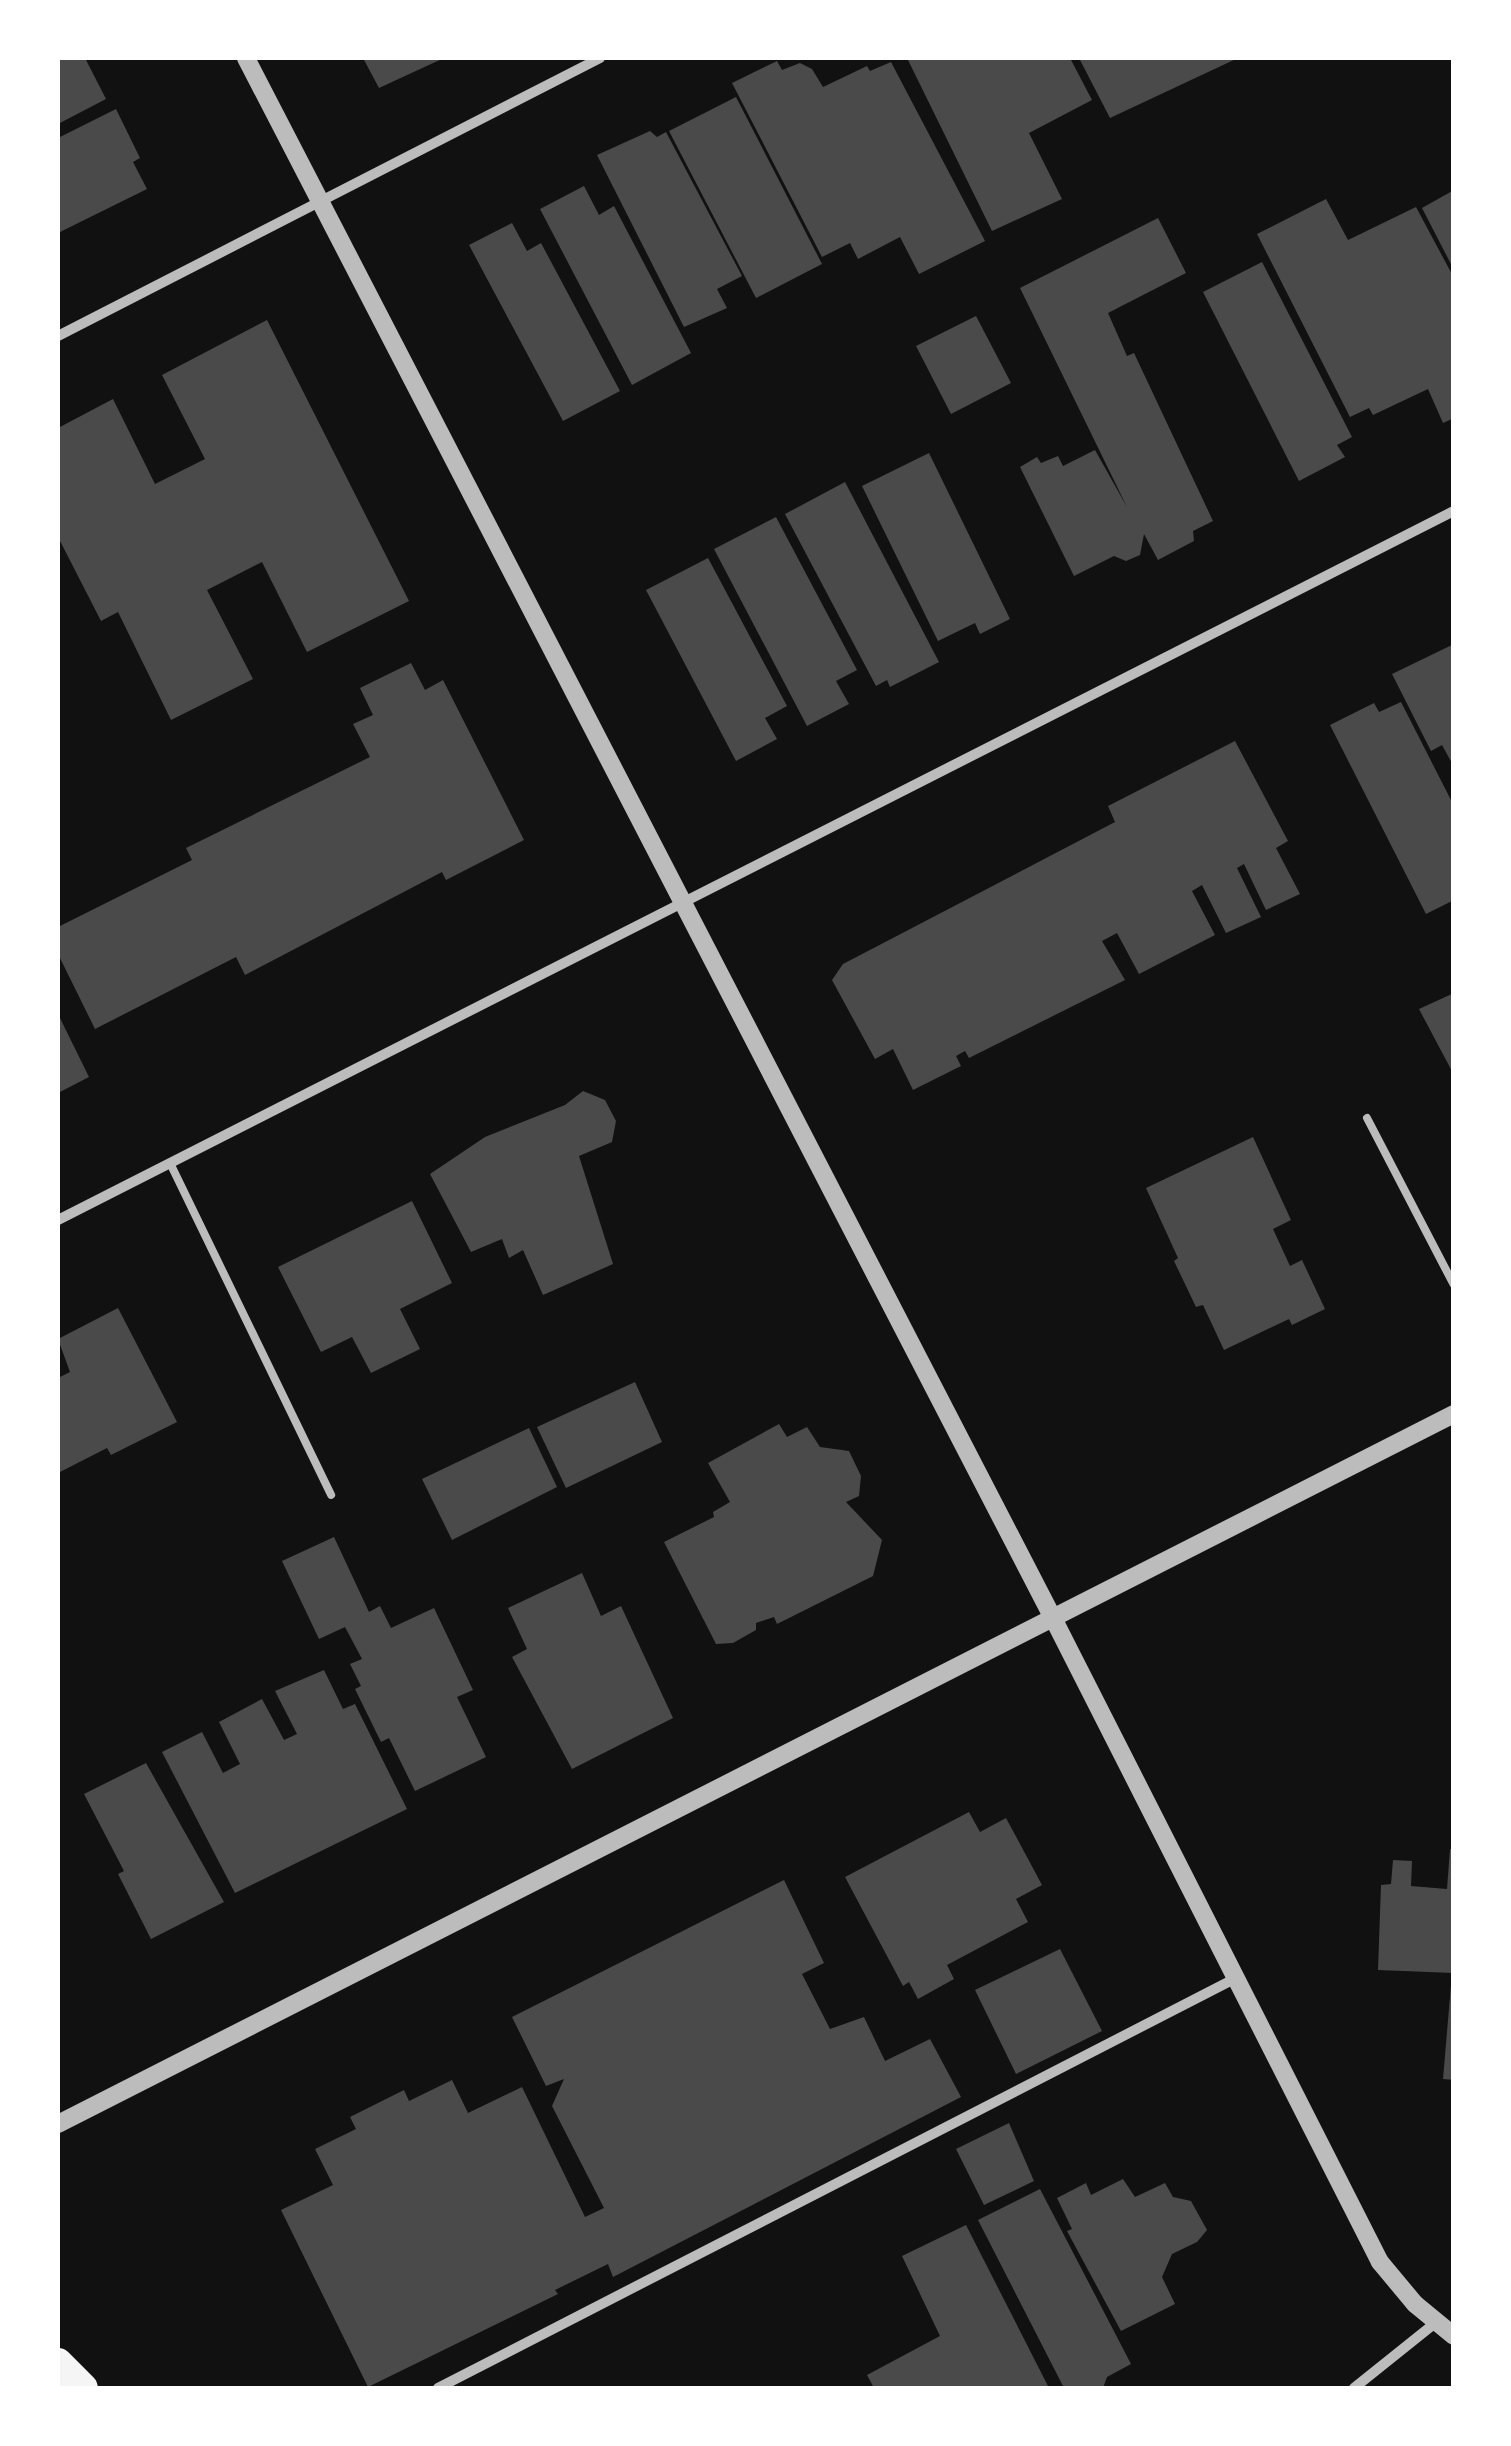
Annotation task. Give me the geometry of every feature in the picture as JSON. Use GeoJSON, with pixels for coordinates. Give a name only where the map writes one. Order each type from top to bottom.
{"type":"FeatureCollection","features":[{"type":"Feature","properties":{"kind":"highway"},"geometry":{"type":"LineString","coordinates":[[58,2363],[83,2388]]}},
{"type":"Feature","properties":{"kind":"street"},"geometry":{"type":"LineString","coordinates":[[246,58],[1054,1620],[1380,2262],[1435,2323],[1454,2336]]}},
{"type":"Feature","properties":{"kind":"street"},"geometry":{"type":"LineString","coordinates":[[58,336],[600,58]]}},
{"type":"Feature","properties":{"kind":"street"},"geometry":{"type":"LineString","coordinates":[[58,1220],[1454,511]]}},
{"type":"Feature","properties":{"kind":"street"},"geometry":{"type":"LineString","coordinates":[[58,2124],[1454,1414]]}},
{"type":"Feature","properties":{"kind":"street"},"geometry":{"type":"LineString","coordinates":[[438,2388],[1234,1979]]}},
{"type":"Feature","properties":{"kind":"street"},"geometry":{"type":"LineString","coordinates":[[1354,2388],[1435,2323]]}},
{"type":"Feature","properties":{"kind":"lane"},"geometry":{"type":"LineString","coordinates":[[1367,1118],[1454,1286]]}},
{"type":"Feature","properties":{"kind":"lane"},"geometry":{"type":"LineString","coordinates":[[170,1163],[331,1496]]}},
{"type":"Feature","properties":{"kind":"building"},"geometry":{"type":"Polygon","coordinates":[[[58,58],[85,58],[106,99],[58,124],[58,58]]]}},
{"type":"Feature","properties":{"kind":"building"},"geometry":{"type":"Polygon","coordinates":[[[363,58],[444,58],[379,88],[363,58]]]}},
{"type":"Feature","properties":{"kind":"building"},"geometry":{"type":"Polygon","coordinates":[[[907,58],[1070,58],[1092,100],[1029,133],[1062,199],[992,231],[907,58]]]}},
{"type":"Feature","properties":{"kind":"building"},"geometry":{"type":"Polygon","coordinates":[[[1079,58],[1238,58],[1110,118],[1079,58]]]}},
{"type":"Feature","properties":{"kind":"building"},"geometry":{"type":"Polygon","coordinates":[[[777,61],[782,70],[800,63],[812,69],[823,87],[867,66],[870,71],[891,62],[985,241],[919,274],[900,237],[858,259],[850,243],[822,257],[732,83],[777,61]]]}},
{"type":"Feature","properties":{"kind":"building"},"geometry":{"type":"Polygon","coordinates":[[[736,97],[822,264],[756,298],[669,131],[736,97]]]}},
{"type":"Feature","properties":{"kind":"building"},"geometry":{"type":"Polygon","coordinates":[[[116,109],[140,158],[133,162],[147,189],[58,233],[58,138],[116,109]]]}},
{"type":"Feature","properties":{"kind":"building"},"geometry":{"type":"Polygon","coordinates":[[[650,131],[657,137],[666,132],[742,276],[717,289],[727,308],[684,327],[597,155],[650,131]]]}},
{"type":"Feature","properties":{"kind":"building"},"geometry":{"type":"Polygon","coordinates":[[[584,186],[599,215],[614,206],[691,353],[632,385],[540,209],[584,186]]]}},
{"type":"Feature","properties":{"kind":"building"},"geometry":{"type":"Polygon","coordinates":[[[1454,190],[1454,270],[1422,208],[1454,190]]]}},
{"type":"Feature","properties":{"kind":"building"},"geometry":{"type":"Polygon","coordinates":[[[1326,199],[1348,240],[1416,207],[1454,278],[1454,418],[1443,423],[1428,389],[1373,415],[1369,408],[1350,417],[1257,234],[1326,199]]]}},
{"type":"Feature","properties":{"kind":"building"},"geometry":{"type":"Polygon","coordinates":[[[1158,218],[1186,273],[1108,313],[1127,356],[1134,353],[1213,521],[1193,531],[1194,541],[1158,560],[1144,534],[1140,555],[1126,561],[1114,556],[1074,576],[1020,467],[1037,457],[1041,463],[1058,456],[1063,466],[1095,450],[1127,507],[1020,288],[1158,218]]]}},
{"type":"Feature","properties":{"kind":"building"},"geometry":{"type":"Polygon","coordinates":[[[512,223],[527,251],[541,243],[620,391],[563,421],[469,245],[512,223]]]}},
{"type":"Feature","properties":{"kind":"building"},"geometry":{"type":"Polygon","coordinates":[[[1262,262],[1352,437],[1337,445],[1345,457],[1299,481],[1203,292],[1262,262]]]}},
{"type":"Feature","properties":{"kind":"building"},"geometry":{"type":"Polygon","coordinates":[[[976,316],[1011,383],[951,414],[916,346],[976,316]]]}},
{"type":"Feature","properties":{"kind":"building"},"geometry":{"type":"Polygon","coordinates":[[[267,320],[409,601],[307,652],[262,562],[207,590],[253,679],[171,720],[118,612],[101,621],[58,537],[58,428],[113,399],[155,484],[205,459],[162,375],[267,320]]]}},
{"type":"Feature","properties":{"kind":"building"},"geometry":{"type":"Polygon","coordinates":[[[929,453],[1010,619],[980,634],[975,623],[938,641],[862,486],[929,453]]]}},
{"type":"Feature","properties":{"kind":"building"},"geometry":{"type":"Polygon","coordinates":[[[845,482],[939,662],[890,687],[887,680],[876,686],[785,514],[845,482]]]}},
{"type":"Feature","properties":{"kind":"building"},"geometry":{"type":"Polygon","coordinates":[[[776,517],[857,670],[836,681],[849,704],[807,726],[714,549],[776,517]]]}},
{"type":"Feature","properties":{"kind":"building"},"geometry":{"type":"Polygon","coordinates":[[[708,558],[787,706],[765,718],[777,739],[736,761],[646,590],[708,558]]]}},
{"type":"Feature","properties":{"kind":"building"},"geometry":{"type":"Polygon","coordinates":[[[1454,644],[1454,767],[1442,745],[1431,751],[1392,674],[1454,644]]]}},
{"type":"Feature","properties":{"kind":"building"},"geometry":{"type":"Polygon","coordinates":[[[411,663],[425,690],[443,680],[524,840],[446,880],[442,872],[245,975],[236,957],[95,1029],[58,954],[58,927],[192,860],[186,848],[370,757],[353,724],[373,715],[360,688],[411,663]]]}},
{"type":"Feature","properties":{"kind":"building"},"geometry":{"type":"Polygon","coordinates":[[[1401,702],[1454,806],[1454,900],[1426,914],[1330,725],[1374,703],[1379,712],[1401,702]]]}},
{"type":"Feature","properties":{"kind":"building"},"geometry":{"type":"Polygon","coordinates":[[[1235,741],[1288,841],[1276,848],[1300,894],[1266,910],[1244,864],[1237,868],[1261,917],[1226,933],[1202,885],[1192,891],[1215,935],[1139,974],[1117,933],[1102,941],[1125,980],[969,1058],[965,1051],[956,1056],[961,1066],[913,1090],[893,1049],[875,1059],[832,980],[843,964],[1115,822],[1108,806],[1235,741]]]}},
{"type":"Feature","properties":{"kind":"building"},"geometry":{"type":"Polygon","coordinates":[[[1454,993],[1454,1075],[1419,1009],[1454,993]]]}},
{"type":"Feature","properties":{"kind":"building"},"geometry":{"type":"Polygon","coordinates":[[[58,1014],[89,1077],[58,1093],[58,1014]]]}},
{"type":"Feature","properties":{"kind":"building"},"geometry":{"type":"Polygon","coordinates":[[[583,1091],[605,1100],[616,1121],[612,1142],[579,1156],[613,1264],[543,1295],[523,1250],[509,1258],[502,1239],[471,1252],[430,1174],[485,1137],[565,1105],[583,1091]]]}},
{"type":"Feature","properties":{"kind":"building"},"geometry":{"type":"Polygon","coordinates":[[[1253,1137],[1291,1220],[1273,1229],[1290,1266],[1302,1260],[1325,1309],[1292,1325],[1289,1319],[1224,1350],[1203,1305],[1196,1307],[1146,1188],[1253,1137]]]}},
{"type":"Feature","properties":{"kind":"building"},"geometry":{"type":"Polygon","coordinates":[[[412,1201],[452,1283],[400,1309],[420,1349],[371,1373],[352,1337],[321,1352],[278,1267],[412,1201]]]}},
{"type":"Feature","properties":{"kind":"building"},"geometry":{"type":"Polygon","coordinates":[[[118,1308],[177,1422],[111,1455],[107,1448],[58,1473],[58,1378],[70,1372],[58,1339],[118,1308]]]}},
{"type":"Feature","properties":{"kind":"building"},"geometry":{"type":"Polygon","coordinates":[[[635,1382],[662,1442],[566,1488],[537,1427],[635,1382]]]}},
{"type":"Feature","properties":{"kind":"building"},"geometry":{"type":"Polygon","coordinates":[[[779,1424],[787,1437],[807,1427],[820,1447],[849,1451],[861,1476],[859,1496],[846,1502],[882,1540],[873,1576],[777,1624],[774,1617],[756,1623],[756,1630],[733,1643],[716,1644],[664,1542],[714,1517],[713,1512],[730,1502],[708,1463],[779,1424]]]}},
{"type":"Feature","properties":{"kind":"building"},"geometry":{"type":"Polygon","coordinates":[[[529,1428],[557,1487],[452,1540],[422,1479],[529,1428]]]}},
{"type":"Feature","properties":{"kind":"building"},"geometry":{"type":"Polygon","coordinates":[[[334,1537],[369,1612],[380,1606],[391,1628],[434,1608],[473,1690],[457,1697],[486,1757],[415,1791],[389,1738],[381,1742],[355,1689],[361,1686],[350,1664],[362,1659],[345,1627],[319,1639],[282,1561],[334,1537]]]}},
{"type":"Feature","properties":{"kind":"building"},"geometry":{"type":"Polygon","coordinates":[[[582,1573],[601,1616],[621,1606],[673,1718],[572,1769],[512,1657],[527,1649],[508,1608],[582,1573]]]}},
{"type":"Feature","properties":{"kind":"building"},"geometry":{"type":"Polygon","coordinates":[[[324,1670],[343,1709],[355,1704],[407,1809],[235,1893],[162,1752],[202,1732],[223,1773],[240,1764],[219,1722],[262,1699],[284,1740],[297,1734],[275,1691],[324,1670]]]}},
{"type":"Feature","properties":{"kind":"building"},"geometry":{"type":"Polygon","coordinates":[[[146,1763],[224,1902],[151,1939],[118,1874],[124,1871],[84,1794],[146,1763]]]}},
{"type":"Feature","properties":{"kind":"building"},"geometry":{"type":"Polygon","coordinates":[[[969,1812],[980,1832],[1006,1818],[1042,1885],[1016,1899],[1028,1922],[947,1965],[954,1979],[918,1999],[909,1982],[903,1986],[845,1877],[969,1812]]]}},
{"type":"Feature","properties":{"kind":"building"},"geometry":{"type":"Polygon","coordinates":[[[1450,1849],[1454,1849],[1454,1973],[1378,1970],[1381,1885],[1391,1884],[1393,1860],[1412,1861],[1411,1886],[1447,1889],[1450,1849]]]}},
{"type":"Feature","properties":{"kind":"building"},"geometry":{"type":"Polygon","coordinates":[[[784,1880],[824,1963],[802,1974],[830,2029],[864,2017],[885,2061],[930,2039],[961,2097],[613,2277],[608,2264],[555,2290],[558,2294],[368,2387],[281,2210],[333,2185],[315,2149],[356,2129],[350,2117],[404,2090],[409,2101],[452,2080],[468,2113],[522,2087],[585,2217],[604,2208],[552,2106],[564,2079],[546,2086],[512,2017],[784,1880]]]}},
{"type":"Feature","properties":{"kind":"building"},"geometry":{"type":"Polygon","coordinates":[[[1060,1949],[1102,2031],[1016,2074],[975,1990],[1060,1949]]]}},
{"type":"Feature","properties":{"kind":"building"},"geometry":{"type":"Polygon","coordinates":[[[1454,1985],[1454,2080],[1443,2079],[1454,1985]]]}},
{"type":"Feature","properties":{"kind":"building"},"geometry":{"type":"Polygon","coordinates":[[[1009,2123],[1034,2181],[984,2205],[956,2149],[1009,2123]]]}},
{"type":"Feature","properties":{"kind":"building"},"geometry":{"type":"Polygon","coordinates":[[[1123,2179],[1135,2197],[1165,2183],[1173,2197],[1191,2201],[1207,2230],[1197,2242],[1172,2254],[1162,2277],[1175,2304],[1121,2331],[1067,2231],[1072,2229],[1057,2198],[1086,2183],[1091,2195],[1123,2179]]]}},
{"type":"Feature","properties":{"kind":"building"},"geometry":{"type":"Polygon","coordinates":[[[1040,2189],[1131,2364],[1107,2377],[1103,2388],[1064,2388],[978,2220],[1040,2189]]]}},
{"type":"Feature","properties":{"kind":"building"},"geometry":{"type":"Polygon","coordinates":[[[966,2225],[1049,2388],[874,2388],[867,2375],[940,2336],[902,2256],[966,2225]]]}}]}
